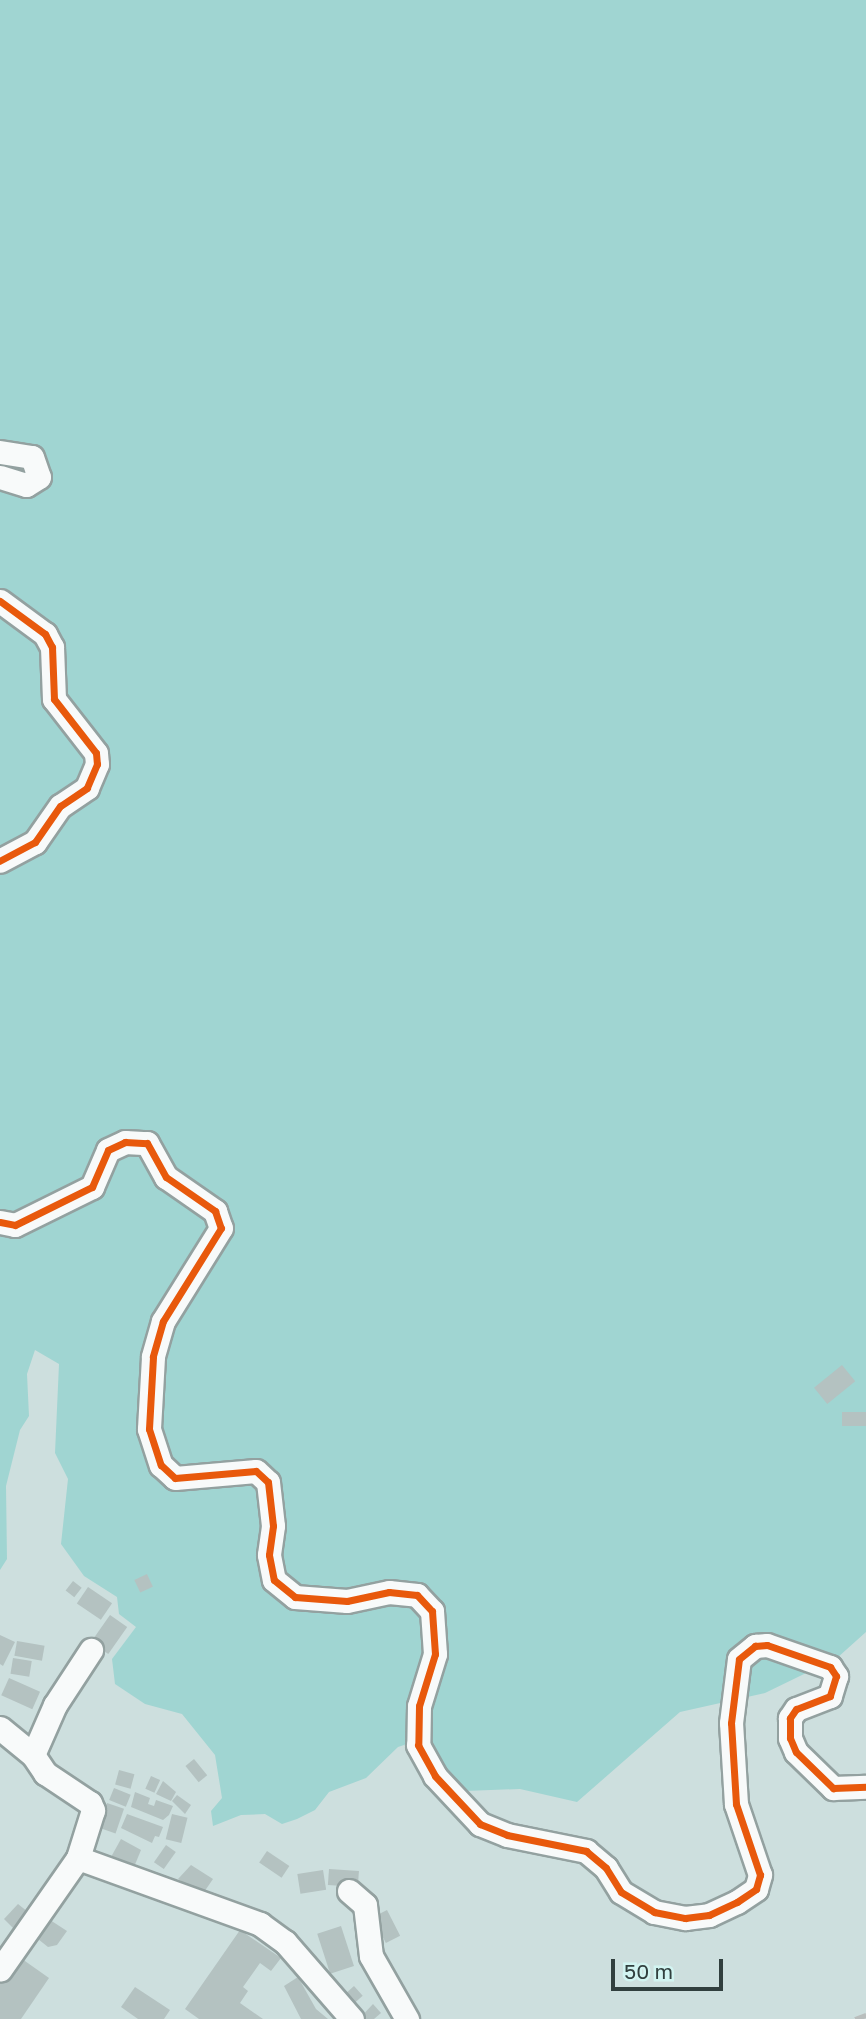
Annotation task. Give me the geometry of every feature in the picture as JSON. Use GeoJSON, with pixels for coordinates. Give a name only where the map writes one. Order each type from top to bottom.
{"type":"FeatureCollection","features":[{"type":"Feature","properties":{"kind":"street"},"geometry":{"type":"LineString","coordinates":[[0,452],[32,457],[39,477],[26,485],[0,477]]}},
{"type":"Feature","properties":{"kind":"street"},"geometry":{"type":"LineString","coordinates":[[0,601],[45,634],[52,646],[54,699],[96,753],[97,764],[88,788],[60,806],[35,842],[0,861]]}},
{"type":"Feature","properties":{"kind":"street"},"geometry":{"type":"LineString","coordinates":[[0,1222],[15,1225],[92,1187],[108,1150],[125,1142],[147,1143],[166,1177],[215,1211],[221,1228],[163,1321],[153,1357],[149,1429],[161,1465],[175,1478],[256,1471],[268,1482],[273,1526],[269,1555],[274,1580],[295,1597],[336,1601],[390,1592],[418,1595],[432,1611],[435,1654],[419,1706],[418,1745],[435,1776],[480,1824],[507,1835],[586,1851],[606,1868],[621,1892],[654,1912],[685,1918],[709,1915],[737,1902],[756,1889],[760,1875],[736,1804],[731,1723],[739,1660],[755,1646],[767,1645],[830,1668],[836,1676],[830,1696],[796,1709],[790,1718],[790,1738],[796,1752],[833,1788],[866,1787]]}},
{"type":"Feature","properties":{"kind":"street"},"geometry":{"type":"LineString","coordinates":[[33,1755],[55,1705],[91,1650]]}},
{"type":"Feature","properties":{"kind":"street"},"geometry":{"type":"LineString","coordinates":[[0,1728],[33,1755],[46,1773],[90,1803],[93,1810],[78,1858],[0,1970]]}},
{"type":"Feature","properties":{"kind":"street"},"geometry":{"type":"LineString","coordinates":[[78,1858],[260,1924],[285,1942],[352,2019]]}},
{"type":"Feature","properties":{"kind":"street"},"geometry":{"type":"LineString","coordinates":[[349,1891],[365,1905],[371,1956],[407,2019]]}},
{"type":"Feature","properties":{"kind":"shaded area"},"geometry":{"type":"Polygon","coordinates":[[[0,0],[866,0],[866,1632],[837,1658],[765,1693],[680,1712],[577,1802],[520,1789],[465,1791],[446,1778],[428,1737],[398,1747],[366,1778],[329,1792],[315,1810],[297,1819],[282,1824],[265,1814],[241,1815],[213,1826],[211,1811],[222,1798],[215,1755],[182,1714],[145,1704],[115,1684],[112,1659],[136,1627],[119,1614],[117,1597],[84,1576],[61,1544],[68,1479],[55,1453],[59,1364],[35,1350],[27,1374],[29,1416],[20,1430],[6,1486],[7,1559],[0,1570],[0,0]]]}},
{"type":"Feature","properties":{"kind":"building"},"geometry":{"type":"Polygon","coordinates":[[[842,1365],[855,1381],[827,1404],[814,1388],[842,1365]]]}},
{"type":"Feature","properties":{"kind":"building"},"geometry":{"type":"Polygon","coordinates":[[[842,1412],[866,1412],[866,1426],[842,1426],[842,1412]]]}},
{"type":"Feature","properties":{"kind":"building"},"geometry":{"type":"Polygon","coordinates":[[[147,1574],[153,1587],[140,1593],[134,1580],[147,1574]]]}},
{"type":"Feature","properties":{"kind":"building"},"geometry":{"type":"Polygon","coordinates":[[[73,1581],[82,1588],[74,1597],[66,1590],[73,1581]]]}},
{"type":"Feature","properties":{"kind":"building"},"geometry":{"type":"Polygon","coordinates":[[[88,1587],[112,1603],[101,1620],[77,1604],[88,1587]]]}},
{"type":"Feature","properties":{"kind":"building"},"geometry":{"type":"Polygon","coordinates":[[[110,1615],[127,1627],[108,1654],[91,1642],[110,1615]]]}},
{"type":"Feature","properties":{"kind":"building"},"geometry":{"type":"Polygon","coordinates":[[[0,1635],[15,1642],[3,1666],[0,1664],[0,1635]]]}},
{"type":"Feature","properties":{"kind":"building"},"geometry":{"type":"Polygon","coordinates":[[[17,1641],[45,1646],[42,1661],[14,1656],[17,1641]]]}},
{"type":"Feature","properties":{"kind":"building"},"geometry":{"type":"Polygon","coordinates":[[[13,1658],[32,1661],[29,1677],[10,1674],[13,1658]]]}},
{"type":"Feature","properties":{"kind":"building"},"geometry":{"type":"Polygon","coordinates":[[[9,1678],[40,1692],[32,1709],[1,1695],[9,1678]]]}},
{"type":"Feature","properties":{"kind":"building"},"geometry":{"type":"Polygon","coordinates":[[[194,1759],[207,1775],[199,1782],[185,1766],[194,1759]]]}},
{"type":"Feature","properties":{"kind":"building"},"geometry":{"type":"Polygon","coordinates":[[[119,1770],[134,1774],[131,1789],[115,1784],[119,1770]]]}},
{"type":"Feature","properties":{"kind":"building"},"geometry":{"type":"Polygon","coordinates":[[[151,1776],[160,1780],[154,1793],[145,1789],[151,1776]]]}},
{"type":"Feature","properties":{"kind":"building"},"geometry":{"type":"Polygon","coordinates":[[[163,1781],[176,1792],[171,1801],[156,1794],[163,1781]]]}},
{"type":"Feature","properties":{"kind":"building"},"geometry":{"type":"Polygon","coordinates":[[[114,1788],[131,1795],[126,1807],[109,1800],[114,1788]]]}},
{"type":"Feature","properties":{"kind":"building"},"geometry":{"type":"Polygon","coordinates":[[[135,1792],[150,1798],[148,1804],[154,1806],[156,1800],[173,1806],[169,1815],[163,1820],[131,1807],[135,1792]]]}},
{"type":"Feature","properties":{"kind":"building"},"geometry":{"type":"Polygon","coordinates":[[[177,1795],[191,1805],[185,1814],[172,1801],[177,1795]]]}},
{"type":"Feature","properties":{"kind":"building"},"geometry":{"type":"Polygon","coordinates":[[[107,1803],[124,1809],[116,1833],[99,1828],[107,1803]]]}},
{"type":"Feature","properties":{"kind":"building"},"geometry":{"type":"Polygon","coordinates":[[[127,1814],[163,1827],[159,1837],[155,1836],[152,1843],[121,1828],[127,1814]]]}},
{"type":"Feature","properties":{"kind":"building"},"geometry":{"type":"Polygon","coordinates":[[[172,1814],[188,1818],[181,1843],[166,1839],[172,1814]]]}},
{"type":"Feature","properties":{"kind":"building"},"geometry":{"type":"Polygon","coordinates":[[[121,1839],[141,1850],[134,1867],[111,1857],[121,1839]]]}},
{"type":"Feature","properties":{"kind":"building"},"geometry":{"type":"Polygon","coordinates":[[[166,1845],[176,1852],[164,1869],[154,1862],[166,1845]]]}},
{"type":"Feature","properties":{"kind":"building"},"geometry":{"type":"Polygon","coordinates":[[[267,1851],[289,1866],[282,1878],[259,1863],[267,1851]]]}},
{"type":"Feature","properties":{"kind":"building"},"geometry":{"type":"Polygon","coordinates":[[[191,1865],[213,1879],[202,1895],[178,1879],[191,1865]]]}},
{"type":"Feature","properties":{"kind":"building"},"geometry":{"type":"Polygon","coordinates":[[[329,1869],[359,1871],[358,1887],[328,1885],[329,1869]]]}},
{"type":"Feature","properties":{"kind":"building"},"geometry":{"type":"Polygon","coordinates":[[[323,1870],[326,1890],[300,1894],[297,1874],[323,1870]]]}},
{"type":"Feature","properties":{"kind":"building"},"geometry":{"type":"Polygon","coordinates":[[[18,1904],[28,1912],[16,1931],[4,1919],[18,1904]]]}},
{"type":"Feature","properties":{"kind":"building"},"geometry":{"type":"Polygon","coordinates":[[[387,1910],[400,1936],[386,1943],[373,1917],[387,1910]]]}},
{"type":"Feature","properties":{"kind":"building"},"geometry":{"type":"Polygon","coordinates":[[[47,1918],[67,1931],[57,1945],[48,1947],[33,1935],[47,1918]]]}},
{"type":"Feature","properties":{"kind":"building"},"geometry":{"type":"Polygon","coordinates":[[[341,1926],[354,1966],[330,1974],[317,1934],[341,1926]]]}},
{"type":"Feature","properties":{"kind":"building"},"geometry":{"type":"Polygon","coordinates":[[[240,1930],[281,1958],[271,1971],[260,1963],[243,1987],[248,1991],[240,2003],[263,2019],[199,2019],[185,2009],[240,1930]]]}},
{"type":"Feature","properties":{"kind":"building"},"geometry":{"type":"Polygon","coordinates":[[[15,1954],[49,1978],[21,2019],[0,2019],[0,1975],[15,1954]]]}},
{"type":"Feature","properties":{"kind":"building"},"geometry":{"type":"Polygon","coordinates":[[[298,1977],[316,2009],[328,2019],[301,2019],[284,1986],[298,1977]]]}},
{"type":"Feature","properties":{"kind":"building"},"geometry":{"type":"Polygon","coordinates":[[[354,1986],[363,1996],[351,2006],[342,1997],[354,1986]]]}},
{"type":"Feature","properties":{"kind":"building"},"geometry":{"type":"Polygon","coordinates":[[[135,1987],[170,2010],[164,2019],[138,2019],[121,2007],[135,1987]]]}},
{"type":"Feature","properties":{"kind":"building"},"geometry":{"type":"Polygon","coordinates":[[[373,2004],[381,2013],[374,2019],[359,2019],[373,2004]]]}},
{"type":"Feature","properties":{"kind":"railway"},"geometry":{"type":"LineString","coordinates":[[855,2019],[866,2015]]}},
{"type":"Feature","properties":{"kind":"cycle path"},"geometry":{"type":"LineString","coordinates":[[0,601],[45,634],[52,647],[54,699],[96,753],[97,764],[87,788],[60,806],[35,842],[0,861]]}},
{"type":"Feature","properties":{"kind":"cycle path"},"geometry":{"type":"LineString","coordinates":[[0,1222],[15,1225],[92,1187],[108,1150],[125,1142],[147,1143],[166,1177],[215,1211],[221,1228],[163,1321],[153,1357],[149,1429],[161,1465],[175,1478],[256,1471],[268,1482],[273,1526],[269,1555],[274,1580],[295,1597],[347,1601],[389,1592],[417,1595],[432,1611],[435,1654],[419,1706],[418,1745],[435,1776],[480,1824],[507,1835],[586,1851],[606,1868],[621,1892],[654,1912],[685,1918],[709,1915],[737,1902],[756,1889],[760,1875],[736,1804],[731,1723],[739,1659],[755,1646],[767,1645],[830,1667],[836,1676],[830,1696],[796,1709],[790,1718],[790,1738],[796,1752],[833,1788],[866,1787]]}}]}
